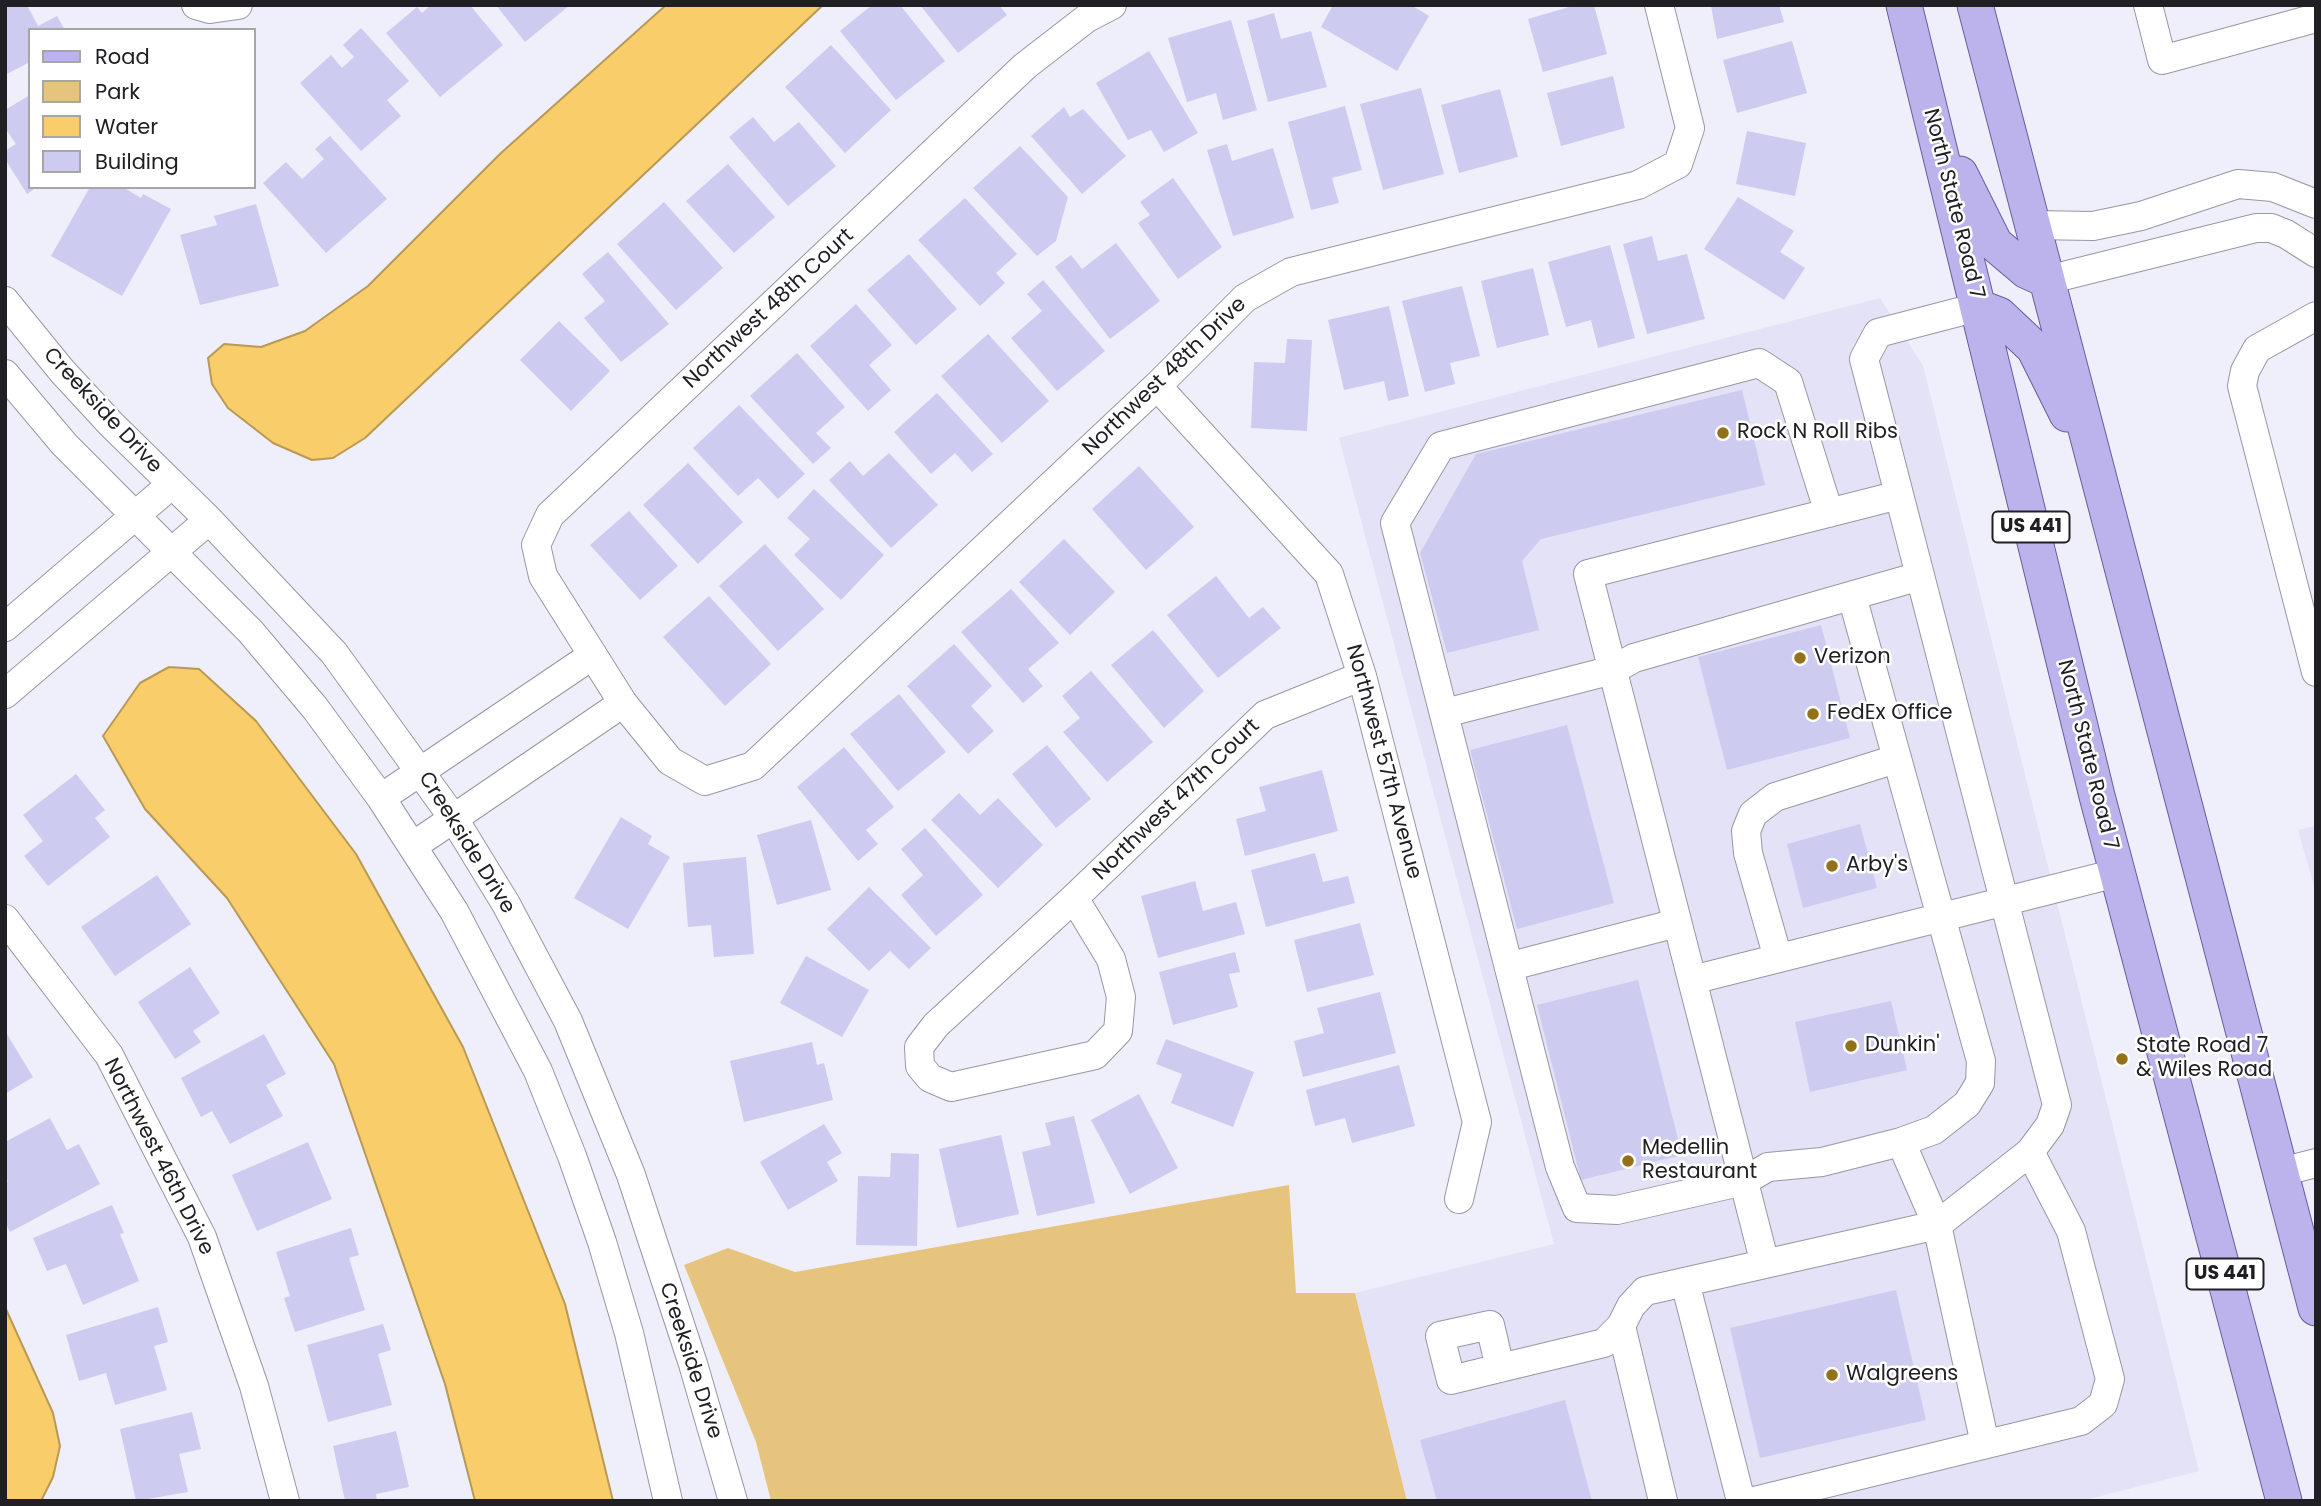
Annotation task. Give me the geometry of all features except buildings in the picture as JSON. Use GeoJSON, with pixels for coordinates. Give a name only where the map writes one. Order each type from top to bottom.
{"type":"FeatureCollection","features":[{"type":"Feature","properties":{"kind":"main road","name":"North State Road 7"},"geometry":{"type":"LineString","coordinates":[[1904,5],[2117,873],[2166,1047],[2284,1501]]}},
{"type":"Feature","properties":{"kind":"main road"},"geometry":{"type":"LineString","coordinates":[[1975,5],[2316,1308]]}},
{"type":"Feature","properties":{"kind":"main road"},"geometry":{"type":"LineString","coordinates":[[1931,118],[1995,244],[2027,271],[2047,280]]}},
{"type":"Feature","properties":{"kind":"main road"},"geometry":{"type":"LineString","coordinates":[[1978,307],[1999,315],[2034,348],[2098,477]]}},
{"type":"Feature","properties":{"kind":"street"},"geometry":{"type":"LineString","coordinates":[[205,15],[238,5]]}},
{"type":"Feature","properties":{"kind":"street","name":"Northwest 48th Court"},"geometry":{"type":"LineString","coordinates":[[593,655],[543,576],[536,545],[550,515],[1025,66],[1087,18],[1112,5]]}},
{"type":"Feature","properties":{"kind":"street","name":"Northwest 48th Drive"},"geometry":{"type":"LineString","coordinates":[[593,655],[623,703],[670,761],[705,782],[753,766],[1157,386],[1245,298],[1291,272],[1638,185],[1678,164],[1690,128],[1659,5]]}},
{"type":"Feature","properties":{"kind":"street"},"geometry":{"type":"LineString","coordinates":[[2148,5],[2162,60],[2316,18]]}},
{"type":"Feature","properties":{"kind":"street"},"geometry":{"type":"LineString","coordinates":[[2033,225],[2093,226],[2141,216],[2238,184],[2273,187],[2316,204]]}},
{"type":"Feature","properties":{"kind":"street"},"geometry":{"type":"LineString","coordinates":[[2256,228],[2273,187]]}},
{"type":"Feature","properties":{"kind":"street"},"geometry":{"type":"LineString","coordinates":[[2047,280],[2256,228],[2271,228],[2286,234],[2316,253]]}},
{"type":"Feature","properties":{"kind":"street","name":"Creekside Drive"},"geometry":{"type":"LineString","coordinates":[[5,301],[70,380],[209,520],[334,653],[454,819],[506,904],[568,1021],[631,1175],[694,1364],[733,1501]]}},
{"type":"Feature","properties":{"kind":"street"},"geometry":{"type":"LineString","coordinates":[[1500,1368],[1604,1343],[1621,1326],[1631,1306],[1645,1291],[1937,1225],[2030,1152],[2050,1125],[2057,1105],[1864,359],[1878,333],[1978,307]]}},
{"type":"Feature","properties":{"kind":"street"},"geometry":{"type":"LineString","coordinates":[[2316,316],[2257,349],[2245,371],[2242,386],[2316,672]]}},
{"type":"Feature","properties":{"kind":"street"},"geometry":{"type":"LineString","coordinates":[[1829,513],[1788,382],[1759,363],[1441,446],[1395,523],[1511,966],[1560,1167],[1577,1208],[1617,1210],[1744,1181],[1768,1167],[1822,1163],[1901,1142],[1934,1130],[1967,1104],[1980,1083],[1981,1061],[1939,918],[1852,596]]}},
{"type":"Feature","properties":{"kind":"street"},"geometry":{"type":"LineString","coordinates":[[5,374],[64,444],[172,551],[315,708],[381,798],[454,911],[538,1071],[572,1157],[602,1242],[629,1333],[668,1501]]}},
{"type":"Feature","properties":{"kind":"street","name":"Northwest 57th Avenue"},"geometry":{"type":"LineString","coordinates":[[1157,386],[1329,574],[1362,676],[1477,1122],[1459,1199]]}},
{"type":"Feature","properties":{"kind":"street"},"geometry":{"type":"LineString","coordinates":[[5,627],[172,484]]}},
{"type":"Feature","properties":{"kind":"street"},"geometry":{"type":"LineString","coordinates":[[1765,1264],[1588,574],[1899,495]]}},
{"type":"Feature","properties":{"kind":"street"},"geometry":{"type":"LineString","coordinates":[[5,694],[209,520]]}},
{"type":"Feature","properties":{"kind":"street"},"geometry":{"type":"LineString","coordinates":[[1445,713],[1613,670],[1634,658],[1920,576]]}},
{"type":"Feature","properties":{"kind":"street"},"geometry":{"type":"LineString","coordinates":[[381,798],[593,655]]}},
{"type":"Feature","properties":{"kind":"street","name":"Northwest 47th Court"},"geometry":{"type":"LineString","coordinates":[[1074,898],[1111,959],[1121,997],[1118,1031],[1095,1055],[951,1087],[930,1077],[920,1066],[919,1047],[936,1025],[1074,898],[1265,715],[1362,676]]}},
{"type":"Feature","properties":{"kind":"street"},"geometry":{"type":"LineString","coordinates":[[413,846],[623,703]]}},
{"type":"Feature","properties":{"kind":"street"},"geometry":{"type":"LineString","coordinates":[[1778,958],[1748,853],[1746,831],[1753,814],[1775,797],[1896,759]]}},
{"type":"Feature","properties":{"kind":"street"},"geometry":{"type":"LineString","coordinates":[[1692,980],[2117,873]]}},
{"type":"Feature","properties":{"kind":"street","name":"Northwest 46th Drive"},"geometry":{"type":"LineString","coordinates":[[5,919],[109,1055],[202,1237],[254,1386],[285,1501]]}},
{"type":"Feature","properties":{"kind":"street"},"geometry":{"type":"LineString","coordinates":[[1511,966],[1677,923]]}},
{"type":"Feature","properties":{"kind":"street"},"geometry":{"type":"LineString","coordinates":[[1901,1142],[1937,1225],[1985,1444]]}},
{"type":"Feature","properties":{"kind":"street"},"geometry":{"type":"LineString","coordinates":[[1754,1501],[2081,1421],[2103,1404],[2110,1379],[2071,1231],[2030,1152]]}},
{"type":"Feature","properties":{"kind":"street"},"geometry":{"type":"LineString","coordinates":[[2281,1172],[2316,1163]]}},
{"type":"Feature","properties":{"kind":"street"},"geometry":{"type":"LineString","coordinates":[[1685,1282],[1741,1501]]}},
{"type":"Feature","properties":{"kind":"street"},"geometry":{"type":"LineString","coordinates":[[1621,1326],[1663,1501]]}},
{"type":"Feature","properties":{"kind":"shaded area"},"geometry":{"type":"Polygon","coordinates":[[[1880,298],[1923,366],[2199,1471],[2081,1501],[1407,1501],[1355,1293],[1554,1244],[1339,438],[1880,298]]]}},
{"type":"Feature","properties":{"kind":"shaded area"},"geometry":{"type":"Polygon","coordinates":[[[2316,826],[2316,893],[2298,830],[2316,826]]]}},
{"type":"Feature","properties":{"kind":"green space"},"geometry":{"type":"Polygon","coordinates":[[[1289,1185],[1296,1293],[1355,1293],[1407,1501],[771,1501],[756,1442],[684,1265],[728,1248],[795,1272],[1289,1185]]]}},
{"type":"Feature","properties":{"kind":"water"},"geometry":{"type":"Polygon","coordinates":[[[666,5],[823,5],[365,438],[333,458],[312,460],[273,443],[228,408],[212,384],[208,358],[224,344],[261,347],[305,331],[368,286],[501,153],[666,5]]]}},
{"type":"Feature","properties":{"kind":"water"},"geometry":{"type":"Polygon","coordinates":[[[169,667],[199,669],[256,721],[356,854],[463,1047],[565,1304],[613,1501],[475,1501],[445,1384],[334,1064],[227,898],[145,809],[103,736],[140,683],[169,667]]]}},
{"type":"Feature","properties":{"kind":"water"},"geometry":{"type":"Polygon","coordinates":[[[5,1307],[53,1413],[60,1446],[53,1477],[41,1501],[5,1501],[5,1307]]]}},
{"type":"Feature","properties":{"kind":"place","name":"Rock N Roll Ribs"},"geometry":{"type":"Point","coordinates":[1723,433]}},
{"type":"Feature","properties":{"kind":"place","name":"Verizon"},"geometry":{"type":"Point","coordinates":[1800,658]}},
{"type":"Feature","properties":{"kind":"place","name":"FedEx Office"},"geometry":{"type":"Point","coordinates":[1813,714]}},
{"type":"Feature","properties":{"kind":"place","name":"Arby's"},"geometry":{"type":"Point","coordinates":[1832,866]}},
{"type":"Feature","properties":{"kind":"place","name":"Dunkin'"},"geometry":{"type":"Point","coordinates":[1851,1046]}},
{"type":"Feature","properties":{"kind":"place","name":"State Road 7 & Wiles Road"},"geometry":{"type":"Point","coordinates":[2122,1059]}},
{"type":"Feature","properties":{"kind":"place","name":"Medellin Restaurant"},"geometry":{"type":"Point","coordinates":[1628,1161]}},
{"type":"Feature","properties":{"kind":"place","name":"Walgreens"},"geometry":{"type":"Point","coordinates":[1832,1375]}}]}
